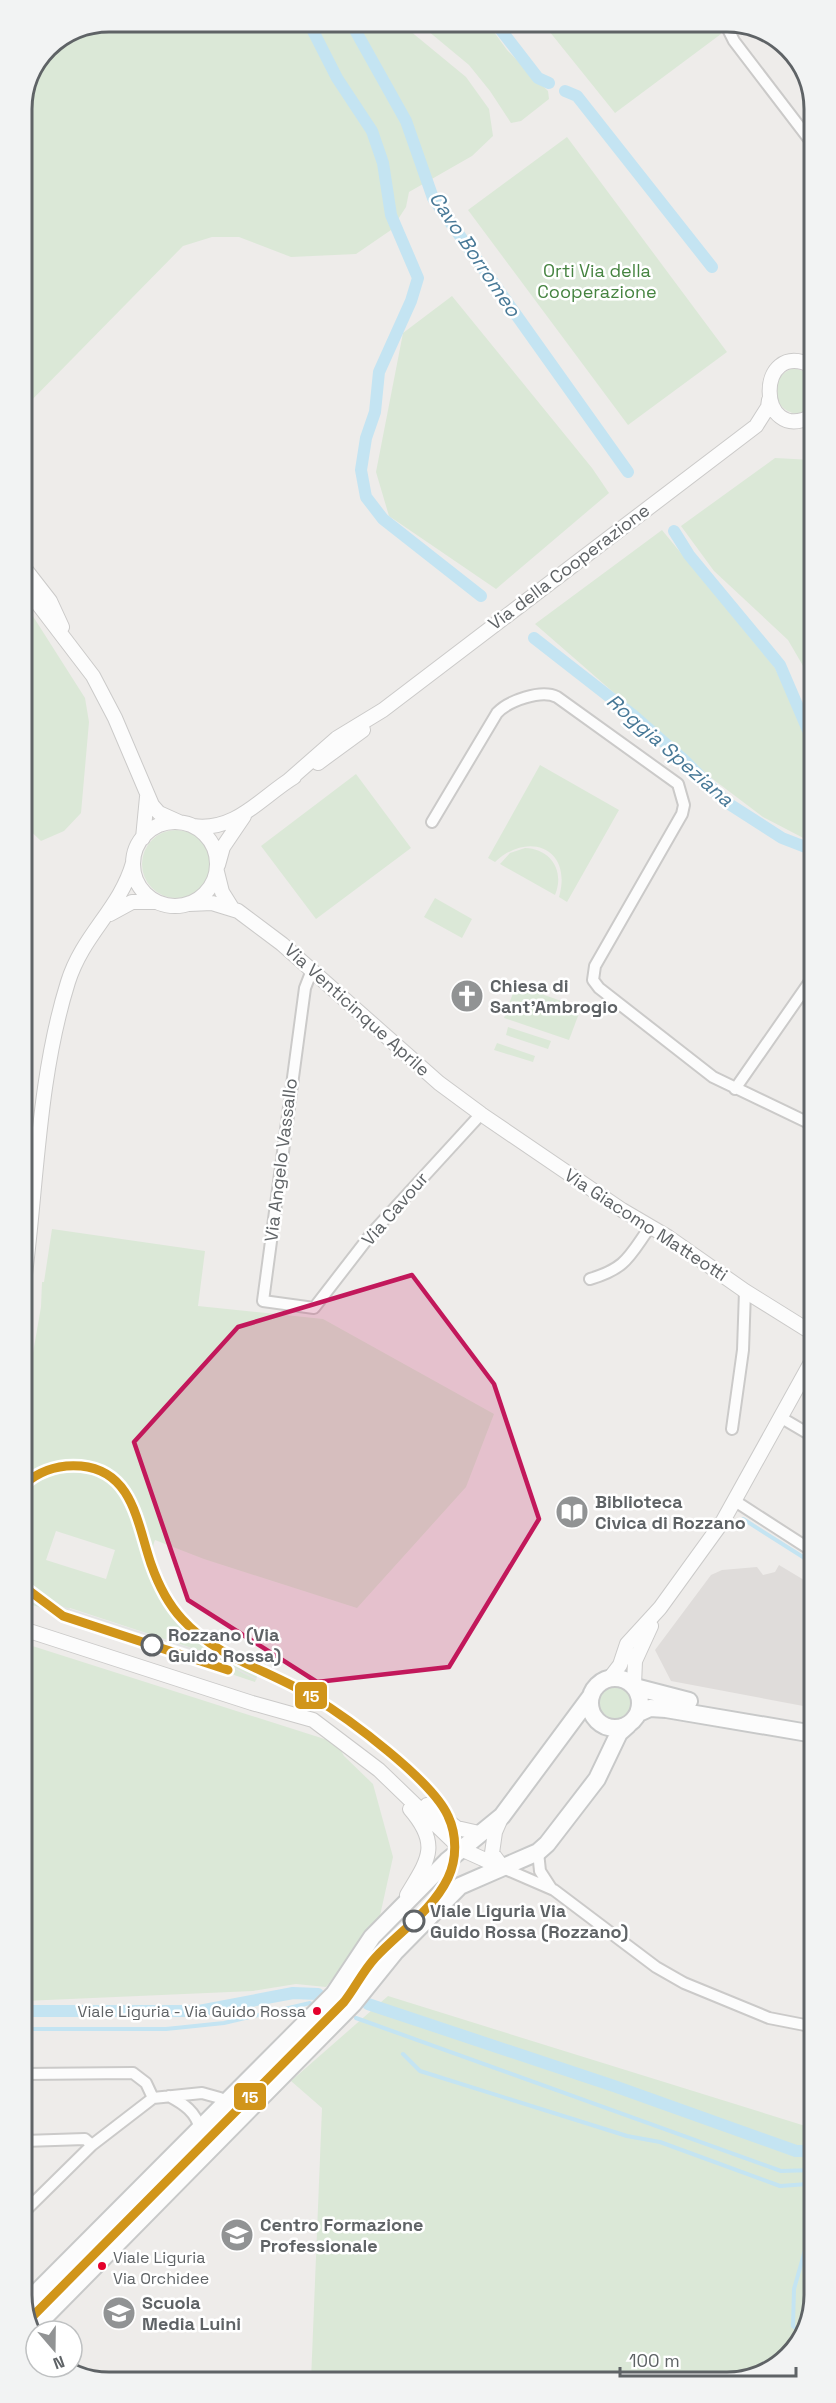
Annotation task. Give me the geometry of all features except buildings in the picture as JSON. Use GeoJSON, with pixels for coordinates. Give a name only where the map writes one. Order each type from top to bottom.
{"type":"FeatureCollection","features":[{"type":"Feature","properties":{"kind":"main road"},"geometry":{"type":"LineString","coordinates":[[31,2298],[334,1994],[363,1948],[396,1914],[461,1849],[502,1816],[598,1684],[610,1678],[627,1680],[634,1686],[641,1698],[634,1719],[612,1728],[597,1720],[592,1713],[591,1696]]}},
{"type":"Feature","properties":{"kind":"main road"},"geometry":{"type":"LineString","coordinates":[[634,1686],[715,1708],[738,1719]]}},
{"type":"Feature","properties":{"kind":"main road"},"geometry":{"type":"LineString","coordinates":[[43,2319],[353,2004],[395,1952],[460,1886],[538,1852],[547,1844],[607,1763],[618,1735],[634,1719],[650,1708],[661,1708],[716,1719],[738,1719],[804,1732]]}},
{"type":"Feature","properties":{"kind":"street"},"geometry":{"type":"LineString","coordinates":[[729,32],[804,133]]}},
{"type":"Feature","properties":{"kind":"street"},"geometry":{"type":"LineString","coordinates":[[794,362],[804,361]]}},
{"type":"Feature","properties":{"kind":"street"},"geometry":{"type":"LineString","coordinates":[[794,362],[804,364]]}},
{"type":"Feature","properties":{"kind":"street","name":"Via della Cooperazione"},"geometry":{"type":"LineString","coordinates":[[185,824],[218,826],[247,812],[288,781],[344,746],[383,710],[756,426],[768,407],[768,389],[772,376],[781,367],[794,362]]}},
{"type":"Feature","properties":{"kind":"street"},"geometry":{"type":"LineString","coordinates":[[769,400],[778,414],[804,419]]}},
{"type":"Feature","properties":{"kind":"street","name":"Via della Cooperazione"},"geometry":{"type":"LineString","coordinates":[[756,426],[804,419]]}},
{"type":"Feature","properties":{"kind":"street"},"geometry":{"type":"LineString","coordinates":[[31,577],[50,601],[76,652]]}},
{"type":"Feature","properties":{"kind":"street"},"geometry":{"type":"LineString","coordinates":[[31,594],[76,652],[105,697],[147,797],[159,813],[185,824],[211,842],[217,868],[213,883],[205,893],[189,904],[172,906],[132,902],[104,918]]}},
{"type":"Feature","properties":{"kind":"street"},"geometry":{"type":"LineString","coordinates":[[432,822],[502,707],[542,694],[557,697],[678,784],[682,794],[682,814],[595,966],[593,980],[599,988],[713,1077],[804,1121]]}},
{"type":"Feature","properties":{"kind":"street"},"geometry":{"type":"LineString","coordinates":[[143,838],[147,797]]}},
{"type":"Feature","properties":{"kind":"street","name":"Via della Cooperazione"},"geometry":{"type":"LineString","coordinates":[[217,868],[223,847],[247,812]]}},
{"type":"Feature","properties":{"kind":"street"},"geometry":{"type":"LineString","coordinates":[[31,1187],[60,1010],[82,947],[104,918],[128,879],[138,846],[143,838],[156,827],[185,824]]}},
{"type":"Feature","properties":{"kind":"street"},"geometry":{"type":"LineString","coordinates":[[134,863],[138,882],[143,891],[159,903]]}},
{"type":"Feature","properties":{"kind":"street","name":"Via Venticinque Aprile"},"geometry":{"type":"LineString","coordinates":[[217,868],[220,887],[232,908]]}},
{"type":"Feature","properties":{"kind":"street","name":"Via Venticinque Aprile"},"geometry":{"type":"LineString","coordinates":[[189,904],[212,903],[232,908],[282,944],[439,1083],[481,1114]]}},
{"type":"Feature","properties":{"kind":"street","name":"Via Angelo Vassallo"},"geometry":{"type":"LineString","coordinates":[[312,970],[304,988],[263,1301],[314,1308]]}},
{"type":"Feature","properties":{"kind":"street"},"geometry":{"type":"LineString","coordinates":[[735,1089],[804,990]]}},
{"type":"Feature","properties":{"kind":"street","name":"Via Giacomo Matteotti"},"geometry":{"type":"LineString","coordinates":[[481,1114],[804,1328]]}},
{"type":"Feature","properties":{"kind":"street","name":"Via Cavour"},"geometry":{"type":"LineString","coordinates":[[314,1308],[372,1233],[481,1114]]}},
{"type":"Feature","properties":{"kind":"street"},"geometry":{"type":"LineString","coordinates":[[31,1231],[34,1174]]}},
{"type":"Feature","properties":{"kind":"street"},"geometry":{"type":"LineString","coordinates":[[590,1279],[610,1274],[624,1265],[650,1227]]}},
{"type":"Feature","properties":{"kind":"street"},"geometry":{"type":"LineString","coordinates":[[732,1430],[743,1350],[746,1291]]}},
{"type":"Feature","properties":{"kind":"street"},"geometry":{"type":"LineString","coordinates":[[634,1686],[635,1661],[639,1648],[660,1608],[735,1501],[804,1375]]}},
{"type":"Feature","properties":{"kind":"street"},"geometry":{"type":"LineString","coordinates":[[780,1417],[804,1431]]}},
{"type":"Feature","properties":{"kind":"street"},"geometry":{"type":"LineString","coordinates":[[735,1501],[804,1546]]}},
{"type":"Feature","properties":{"kind":"street"},"geometry":{"type":"LineString","coordinates":[[610,1678],[620,1665],[627,1644],[660,1608]]}},
{"type":"Feature","properties":{"kind":"street"},"geometry":{"type":"LineString","coordinates":[[31,1632],[252,1703],[313,1720],[457,1828],[479,1833]]}},
{"type":"Feature","properties":{"kind":"street"},"geometry":{"type":"LineString","coordinates":[[379,1770],[461,1849],[554,1890],[656,1967],[684,1983],[769,2018],[804,2024]]}},
{"type":"Feature","properties":{"kind":"street"},"geometry":{"type":"LineString","coordinates":[[379,1770],[418,1819],[430,1842],[430,1853],[396,1914]]}},
{"type":"Feature","properties":{"kind":"street"},"geometry":{"type":"LineString","coordinates":[[502,1816],[495,1832],[492,1853],[502,1868]]}},
{"type":"Feature","properties":{"kind":"street"},"geometry":{"type":"LineString","coordinates":[[538,1852],[540,1871],[554,1890]]}},
{"type":"Feature","properties":{"kind":"street"},"geometry":{"type":"LineString","coordinates":[[31,2074],[133,2073],[146,2083],[153,2098]]}},
{"type":"Feature","properties":{"kind":"street"},"geometry":{"type":"LineString","coordinates":[[31,2205],[92,2145],[153,2098],[202,2093],[220,2098],[225,2103]]}},
{"type":"Feature","properties":{"kind":"street"},"geometry":{"type":"LineString","coordinates":[[168,2096],[190,2110],[198,2119],[200,2129]]}},
{"type":"Feature","properties":{"kind":"street"},"geometry":{"type":"LineString","coordinates":[[31,2141],[85,2139],[92,2145]]}},
{"type":"Feature","properties":{"kind":"highlighted area"},"geometry":{"type":"Polygon","coordinates":[[[412,1275],[494,1384],[539,1519],[449,1667],[317,1682],[188,1600],[134,1442],[238,1327],[412,1275]]]}},
{"type":"Feature","properties":{"kind":"shaded area"},"geometry":{"type":"Polygon","coordinates":[[[779,1565],[804,1580],[804,1706],[671,1681],[655,1650],[711,1575],[722,1570],[757,1567],[763,1575],[775,1572],[779,1565]]]}},
{"type":"Feature","properties":{"kind":"green space"},"geometry":{"type":"Polygon","coordinates":[[[109,31],[411,31],[466,77],[489,109],[493,136],[472,156],[409,192],[406,207],[391,230],[356,254],[291,257],[239,237],[212,237],[183,246],[31,401],[31,109],[37,79],[45,66],[54,54],[79,37],[109,31]]]}},
{"type":"Feature","properties":{"kind":"green space"},"geometry":{"type":"Polygon","coordinates":[[[429,32],[494,32],[507,50],[548,91],[549,99],[521,121],[511,123],[469,65],[429,32]]]}},
{"type":"Feature","properties":{"kind":"green space"},"geometry":{"type":"Polygon","coordinates":[[[550,32],[720,32],[721,34],[615,113],[550,32]]]}},
{"type":"Feature","properties":{"kind":"green space","name":"Orti Via della Cooperazione"},"geometry":{"type":"Polygon","coordinates":[[[567,137],[727,352],[628,425],[468,210],[567,137]]]}},
{"type":"Feature","properties":{"kind":"green space"},"geometry":{"type":"Polygon","coordinates":[[[452,296],[592,468],[609,493],[496,589],[389,516],[376,472],[403,333],[452,296]]]}},
{"type":"Feature","properties":{"kind":"green space"},"geometry":{"type":"Polygon","coordinates":[[[794,368],[804,371],[804,411],[797,414],[788,411],[777,400],[776,385],[786,372],[794,368]]]}},
{"type":"Feature","properties":{"kind":"green space"},"geometry":{"type":"Polygon","coordinates":[[[775,458],[804,460],[804,668],[788,640],[714,571],[681,526],[775,458]]]}},
{"type":"Feature","properties":{"kind":"green space"},"geometry":{"type":"Polygon","coordinates":[[[662,530],[775,668],[794,708],[804,735],[804,838],[763,817],[714,780],[535,624],[662,530]]]}},
{"type":"Feature","properties":{"kind":"green space"},"geometry":{"type":"Polygon","coordinates":[[[31,613],[85,698],[89,722],[81,813],[64,831],[41,841],[31,832],[31,613]]]}},
{"type":"Feature","properties":{"kind":"green space"},"geometry":{"type":"Polygon","coordinates":[[[540,765],[619,810],[567,902],[559,897],[562,880],[560,867],[554,856],[545,850],[534,846],[521,847],[508,852],[495,862],[488,858],[540,765]]]}},
{"type":"Feature","properties":{"kind":"green space"},"geometry":{"type":"Polygon","coordinates":[[[356,774],[411,848],[316,919],[261,846],[356,774]]]}},
{"type":"Feature","properties":{"kind":"green space"},"geometry":{"type":"Polygon","coordinates":[[[176,830],[189,833],[200,840],[207,851],[210,864],[207,877],[200,888],[189,895],[176,898],[163,895],[152,888],[145,877],[142,864],[145,851],[152,840],[163,833],[176,830]]]}},
{"type":"Feature","properties":{"kind":"green space"},"geometry":{"type":"Polygon","coordinates":[[[525,848],[542,852],[554,863],[558,878],[555,895],[500,864],[510,853],[525,848]]]}},
{"type":"Feature","properties":{"kind":"green space"},"geometry":{"type":"Polygon","coordinates":[[[435,898],[472,919],[462,938],[424,917],[435,898]]]}},
{"type":"Feature","properties":{"kind":"green space"},"geometry":{"type":"Polygon","coordinates":[[[516,985],[581,1008],[569,1040],[504,1018],[516,985]]]}},
{"type":"Feature","properties":{"kind":"green space"},"geometry":{"type":"Polygon","coordinates":[[[508,1027],[551,1041],[548,1049],[506,1035],[508,1027]]]}},
{"type":"Feature","properties":{"kind":"green space"},"geometry":{"type":"Polygon","coordinates":[[[497,1043],[535,1056],[533,1062],[494,1050],[497,1043]]]}},
{"type":"Feature","properties":{"kind":"green space"},"geometry":{"type":"Polygon","coordinates":[[[52,1229],[205,1251],[198,1306],[323,1319],[494,1414],[466,1487],[357,1608],[204,1559],[155,1540],[153,1552],[156,1566],[162,1582],[172,1597],[205,1635],[226,1650],[260,1668],[255,1682],[204,1665],[207,1653],[70,1608],[63,1622],[42,1608],[31,1605],[31,1364],[41,1307],[42,1282],[44,1282],[52,1229]],[[56,1531],[46,1560],[106,1579],[115,1550],[56,1531]]]}},
{"type":"Feature","properties":{"kind":"green space"},"geometry":{"type":"Polygon","coordinates":[[[31,1646],[337,1743],[344,1756],[373,1784],[393,1857],[379,1920],[326,1987],[296,1984],[253,1991],[31,2001],[31,1646]]]}},
{"type":"Feature","properties":{"kind":"green space"},"geometry":{"type":"Polygon","coordinates":[[[615,1685],[628,1690],[633,1703],[628,1716],[615,1721],[602,1716],[597,1703],[602,1690],[615,1685]]]}},
{"type":"Feature","properties":{"kind":"green space"},"geometry":{"type":"Polygon","coordinates":[[[388,1996],[804,2126],[804,2294],[803,2309],[797,2328],[782,2349],[761,2364],[727,2372],[311,2371],[322,2108],[291,2081],[388,1996]]]}},
{"type":"Feature","properties":{"kind":"waterway","name":"Roggia Speziana"},"geometry":{"type":"LineString","coordinates":[[313,31],[337,78],[372,131],[383,163],[391,215],[418,278],[411,301],[379,372],[375,412],[366,438],[361,470],[366,497],[383,519],[481,596]]}},
{"type":"Feature","properties":{"kind":"waterway","name":"Cavo Borromeo"},"geometry":{"type":"LineString","coordinates":[[356,31],[406,121],[433,198],[628,472]]}},
{"type":"Feature","properties":{"kind":"waterway"},"geometry":{"type":"LineString","coordinates":[[502,32],[538,78],[549,83]]}},
{"type":"Feature","properties":{"kind":"waterway"},"geometry":{"type":"LineString","coordinates":[[565,91],[577,96],[712,267]]}},
{"type":"Feature","properties":{"kind":"waterway","name":"Cavo Borromeo"},"geometry":{"type":"LineString","coordinates":[[674,531],[689,555],[780,665],[804,721]]}},
{"type":"Feature","properties":{"kind":"waterway","name":"Roggia Speziana"},"geometry":{"type":"LineString","coordinates":[[534,638],[634,716],[684,760],[726,802],[782,838],[804,847]]}},
{"type":"Feature","properties":{"kind":"waterway"},"geometry":{"type":"LineString","coordinates":[[743,1519],[804,1558]]}},
{"type":"Feature","properties":{"kind":"waterway"},"geometry":{"type":"LineString","coordinates":[[31,2011],[199,2011],[293,1993],[318,1994]]}},
{"type":"Feature","properties":{"kind":"waterway"},"geometry":{"type":"LineString","coordinates":[[31,2029],[166,2029],[224,2023],[310,2003]]}},
{"type":"Feature","properties":{"kind":"waterway"},"geometry":{"type":"LineString","coordinates":[[368,2004],[614,2086],[796,2151],[804,2151]]}},
{"type":"Feature","properties":{"kind":"waterway"},"geometry":{"type":"LineString","coordinates":[[356,2018],[781,2171],[804,2170]]}},
{"type":"Feature","properties":{"kind":"waterway"},"geometry":{"type":"LineString","coordinates":[[403,2054],[420,2071],[627,2136],[660,2142],[780,2186],[804,2184]]}},
{"type":"Feature","properties":{"kind":"waterway"},"geometry":{"type":"LineString","coordinates":[[796,2329],[793,2326],[794,2289],[804,2254]]}},
{"type":"Feature","properties":{"kind":"tram line"},"geometry":{"type":"LineString","coordinates":[[32,1594],[56,1605],[207,1654],[256,1679]]}},
{"type":"Feature","properties":{"kind":"transit line","name":"15"},"geometry":{"type":"LineString","coordinates":[[31,1479],[43,1472],[65,1466],[81,1466],[98,1470],[112,1478],[122,1488],[130,1502],[157,1579],[168,1600],[182,1619],[211,1644],[313,1697],[347,1719],[388,1751],[439,1801],[451,1823],[455,1847],[451,1871],[441,1890],[424,1911],[375,1958],[344,2002],[34,2315]]}},
{"type":"Feature","properties":{"kind":"transit line","name":"15"},"geometry":{"type":"LineString","coordinates":[[31,1592],[63,1616],[228,1670]]}},
{"type":"Feature","properties":{"kind":"place","name":"Chiesa di Sant'Ambrogio"},"geometry":{"type":"Point","coordinates":[467,996]}},
{"type":"Feature","properties":{"kind":"place","name":"Biblioteca Civica di Rozzano"},"geometry":{"type":"Point","coordinates":[572,1512]}},
{"type":"Feature","properties":{"kind":"place","name":"Rozzano (Via Guido Rossa)"},"geometry":{"type":"Point","coordinates":[152,1645]}},
{"type":"Feature","properties":{"kind":"place","name":"Viale Liguria Via Guido Rossa (Rozzano)"},"geometry":{"type":"Point","coordinates":[414,1921]}},
{"type":"Feature","properties":{"kind":"place","name":"Viale Liguria - Via Guido Rossa"},"geometry":{"type":"Point","coordinates":[317,2011]}},
{"type":"Feature","properties":{"kind":"place","name":"Centro Formazione Professionale"},"geometry":{"type":"Point","coordinates":[237,2235]}},
{"type":"Feature","properties":{"kind":"place","name":"Viale Liguria Via Orchidee"},"geometry":{"type":"Point","coordinates":[102,2266]}},
{"type":"Feature","properties":{"kind":"place","name":"Scuola Media Luini"},"geometry":{"type":"Point","coordinates":[119,2313]}}]}
